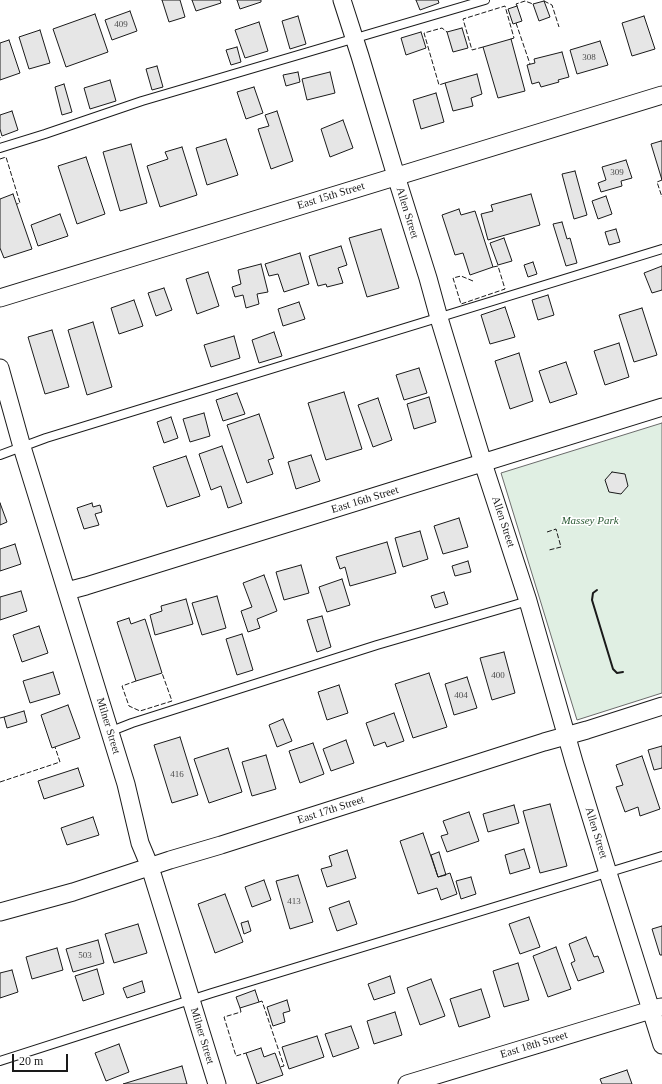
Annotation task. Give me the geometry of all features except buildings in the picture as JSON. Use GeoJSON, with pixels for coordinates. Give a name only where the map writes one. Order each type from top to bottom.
{"type":"FeatureCollection","features":[{"type":"Feature","properties":{"kind":"street","name":"Allen Street"},"geometry":{"type":"LineString","coordinates":[[342,0],[428,278],[483,463],[528,601],[608,873],[657,1009],[662,1045]]}},
{"type":"Feature","properties":{"kind":"street","name":"East 15th Street"},"geometry":{"type":"LineString","coordinates":[[0,298],[662,95]]}},
{"type":"Feature","properties":{"kind":"street","name":"Milner Street"},"geometry":{"type":"LineString","coordinates":[[0,368],[22,447],[126,784],[140,843],[150,867],[217,1084]]}},
{"type":"Feature","properties":{"kind":"street","name":"East 16th Street"},"geometry":{"type":"LineString","coordinates":[[67,591],[662,407]]}},
{"type":"Feature","properties":{"kind":"street","name":"East 17th Street"},"geometry":{"type":"LineString","coordinates":[[2,910],[72,892],[662,706]]}},
{"type":"Feature","properties":{"kind":"street","name":"East 18th Street"},"geometry":{"type":"LineString","coordinates":[[407,1084],[657,1009]]}},
{"type":"Feature","properties":{"kind":"lane"},"geometry":{"type":"LineString","coordinates":[[0,148],[142,100],[485,0]]}},
{"type":"Feature","properties":{"kind":"lane"},"geometry":{"type":"LineString","coordinates":[[0,455],[46,438],[662,249]]}},
{"type":"Feature","properties":{"kind":"lane"},"geometry":{"type":"LineString","coordinates":[[109,732],[182,707],[377,645],[528,601]]}},
{"type":"Feature","properties":{"kind":"lane"},"geometry":{"type":"LineString","coordinates":[[0,1061],[191,1000],[662,856]]}},
{"type":"Feature","properties":{"kind":"green space","name":"Massey Park"},"geometry":{"type":"Polygon","coordinates":[[[662,423],[662,693],[577,720],[501,473],[662,423]]]}},
{"type":"Feature","properties":{"kind":"fence"},"geometry":{"type":"LineString","coordinates":[[517,6],[516,4],[525,1],[533,4]]}},
{"type":"Feature","properties":{"kind":"fence"},"geometry":{"type":"LineString","coordinates":[[544,1],[552,5],[559,27]]}},
{"type":"Feature","properties":{"kind":"fence"},"geometry":{"type":"LineString","coordinates":[[483,47],[472,50],[463,19],[505,6],[514,38],[511,39]]}},
{"type":"Feature","properties":{"kind":"fence"},"geometry":{"type":"LineString","coordinates":[[516,23],[530,64]]}},
{"type":"Feature","properties":{"kind":"fence"},"geometry":{"type":"LineString","coordinates":[[445,83],[439,85],[424,33],[442,28],[447,32]]}},
{"type":"Feature","properties":{"kind":"fence"},"geometry":{"type":"LineString","coordinates":[[0,159],[6,157],[20,203],[17,204]]}},
{"type":"Feature","properties":{"kind":"fence"},"geometry":{"type":"LineString","coordinates":[[662,180],[657,182],[662,197]]}},
{"type":"Feature","properties":{"kind":"fence"},"geometry":{"type":"LineString","coordinates":[[473,281],[461,276],[453,278],[461,304],[505,289],[498,266],[493,267]]}},
{"type":"Feature","properties":{"kind":"fence"},"geometry":{"type":"LineString","coordinates":[[547,532],[556,529],[561,547],[549,550]]}},
{"type":"Feature","properties":{"kind":"fence"},"geometry":{"type":"LineString","coordinates":[[136,681],[122,686],[129,706],[140,711],[172,701],[162,673]]}},
{"type":"Feature","properties":{"kind":"fence"},"geometry":{"type":"LineString","coordinates":[[0,718],[4,717]]}},
{"type":"Feature","properties":{"kind":"fence"},"geometry":{"type":"LineString","coordinates":[[0,782],[60,762],[55,747]]}},
{"type":"Feature","properties":{"kind":"fence"},"geometry":{"type":"LineString","coordinates":[[259,1002],[262,1001],[284,1066],[280,1067]]}},
{"type":"Feature","properties":{"kind":"fence"},"geometry":{"type":"LineString","coordinates":[[240,1008],[241,1012],[224,1017],[236,1056],[246,1053]]}},
{"type":"Feature","properties":{"kind":"wall"},"geometry":{"type":"LineString","coordinates":[[597,590],[593,593],[592,600],[613,669],[617,673],[623,672]]}}]}
